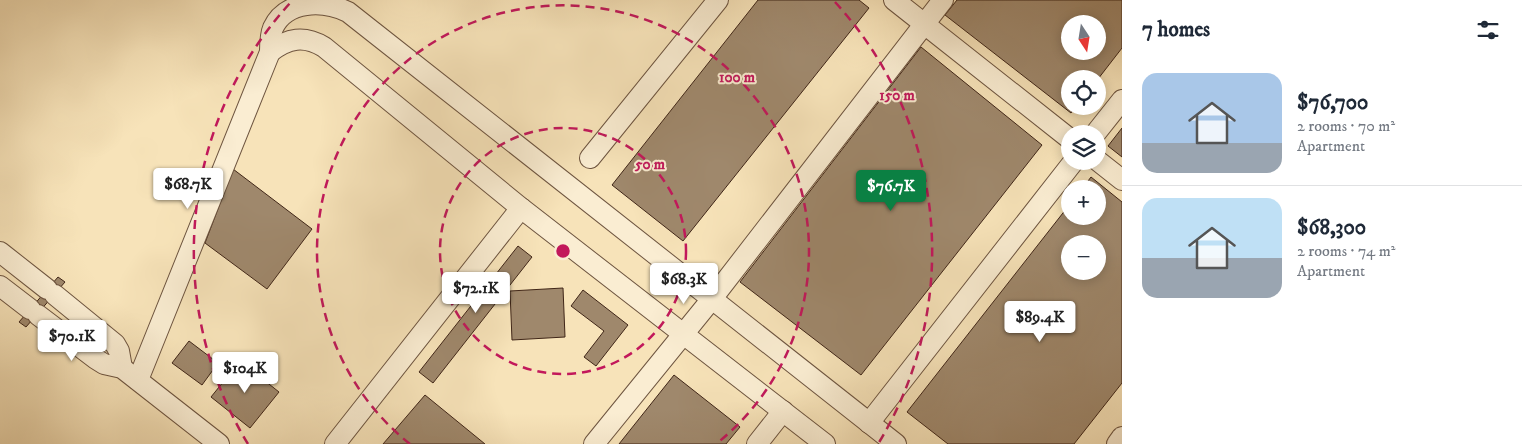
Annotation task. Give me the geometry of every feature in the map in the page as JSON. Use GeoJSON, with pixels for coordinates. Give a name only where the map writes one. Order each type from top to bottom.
{"type":"FeatureCollection","features":[{"type":"Feature","properties":{"kind":"street"},"geometry":{"type":"LineString","coordinates":[[590,158],[718,0]]}},
{"type":"Feature","properties":{"kind":"street"},"geometry":{"type":"LineString","coordinates":[[894,0],[1061,132]]}},
{"type":"Feature","properties":{"kind":"street"},"geometry":{"type":"LineString","coordinates":[[594,444],[711,300],[943,0]]}},
{"type":"Feature","properties":{"kind":"street"},"geometry":{"type":"LineString","coordinates":[[138,380],[270,52],[273,28],[282,16],[293,7],[307,2],[321,1],[335,5],[896,444]]}},
{"type":"Feature","properties":{"kind":"street"},"geometry":{"type":"LineString","coordinates":[[270,52],[280,44],[298,39],[316,42],[324,47],[521,208],[825,444]]}},
{"type":"Feature","properties":{"kind":"street"},"geometry":{"type":"LineString","coordinates":[[1102,125],[1122,100]]}},
{"type":"Feature","properties":{"kind":"street"},"geometry":{"type":"LineString","coordinates":[[1106,167],[1122,180]]}},
{"type":"Feature","properties":{"kind":"street"},"geometry":{"type":"LineString","coordinates":[[870,423],[1067,170]]}},
{"type":"Feature","properties":{"kind":"street"},"geometry":{"type":"LineString","coordinates":[[335,444],[521,208]]}},
{"type":"Feature","properties":{"kind":"street"},"geometry":{"type":"LineString","coordinates":[[0,252],[115,344],[119,352],[122,368]]}},
{"type":"Feature","properties":{"kind":"street"},"geometry":{"type":"LineString","coordinates":[[0,286],[96,359],[104,364],[122,368],[219,444]]}},
{"type":"Feature","properties":{"kind":"street"},"geometry":{"type":"LineString","coordinates":[[757,444],[783,411]]}},
{"type":"Feature","properties":{"kind":"street"},"geometry":{"type":"LineString","coordinates":[[1117,444],[1122,437]]}},
{"type":"Feature","properties":{"kind":"building"},"geometry":{"type":"Polygon","coordinates":[[[758,0],[859,0],[869,8],[683,241],[612,185],[758,0]]]}},
{"type":"Feature","properties":{"kind":"building"},"geometry":{"type":"Polygon","coordinates":[[[957,0],[1122,0],[1122,48],[1105,70],[1061,70],[1061,105],[945,15],[957,0]]]}},
{"type":"Feature","properties":{"kind":"building"},"geometry":{"type":"Polygon","coordinates":[[[921,47],[1042,145],[861,375],[740,282],[921,47]]]}},
{"type":"Feature","properties":{"kind":"building"},"geometry":{"type":"Polygon","coordinates":[[[1122,128],[1122,157],[1108,146],[1122,128]]]}},
{"type":"Feature","properties":{"kind":"building"},"geometry":{"type":"Polygon","coordinates":[[[233,169],[312,229],[267,289],[205,243],[233,169]]]}},
{"type":"Feature","properties":{"kind":"building"},"geometry":{"type":"Polygon","coordinates":[[[1106,189],[1122,202],[1122,383],[1074,444],[948,444],[907,412],[1061,215],[1061,225],[1106,225],[1106,189]]]}},
{"type":"Feature","properties":{"kind":"building"},"geometry":{"type":"Polygon","coordinates":[[[518,246],[532,257],[433,383],[419,372],[518,246]]]}},
{"type":"Feature","properties":{"kind":"building"},"geometry":{"type":"Polygon","coordinates":[[[58,277],[65,282],[26,327],[19,322],[58,277]]]}},
{"type":"Feature","properties":{"kind":"building"},"geometry":{"type":"Polygon","coordinates":[[[563,288],[565,337],[512,340],[510,291],[563,288]]]}},
{"type":"Feature","properties":{"kind":"building"},"geometry":{"type":"Polygon","coordinates":[[[583,290],[628,325],[596,366],[584,357],[604,331],[571,306],[583,290]]]}},
{"type":"Feature","properties":{"kind":"building"},"geometry":{"type":"Polygon","coordinates":[[[189,341],[218,363],[202,385],[172,363],[189,341]]]}},
{"type":"Feature","properties":{"kind":"building"},"geometry":{"type":"Polygon","coordinates":[[[240,361],[279,392],[250,428],[211,397],[240,361]]]}},
{"type":"Feature","properties":{"kind":"building"},"geometry":{"type":"Polygon","coordinates":[[[674,375],[740,427],[726,444],[619,444],[674,375]]]}},
{"type":"Feature","properties":{"kind":"building"},"geometry":{"type":"Polygon","coordinates":[[[425,395],[485,444],[383,444],[425,395]]]}}]}
